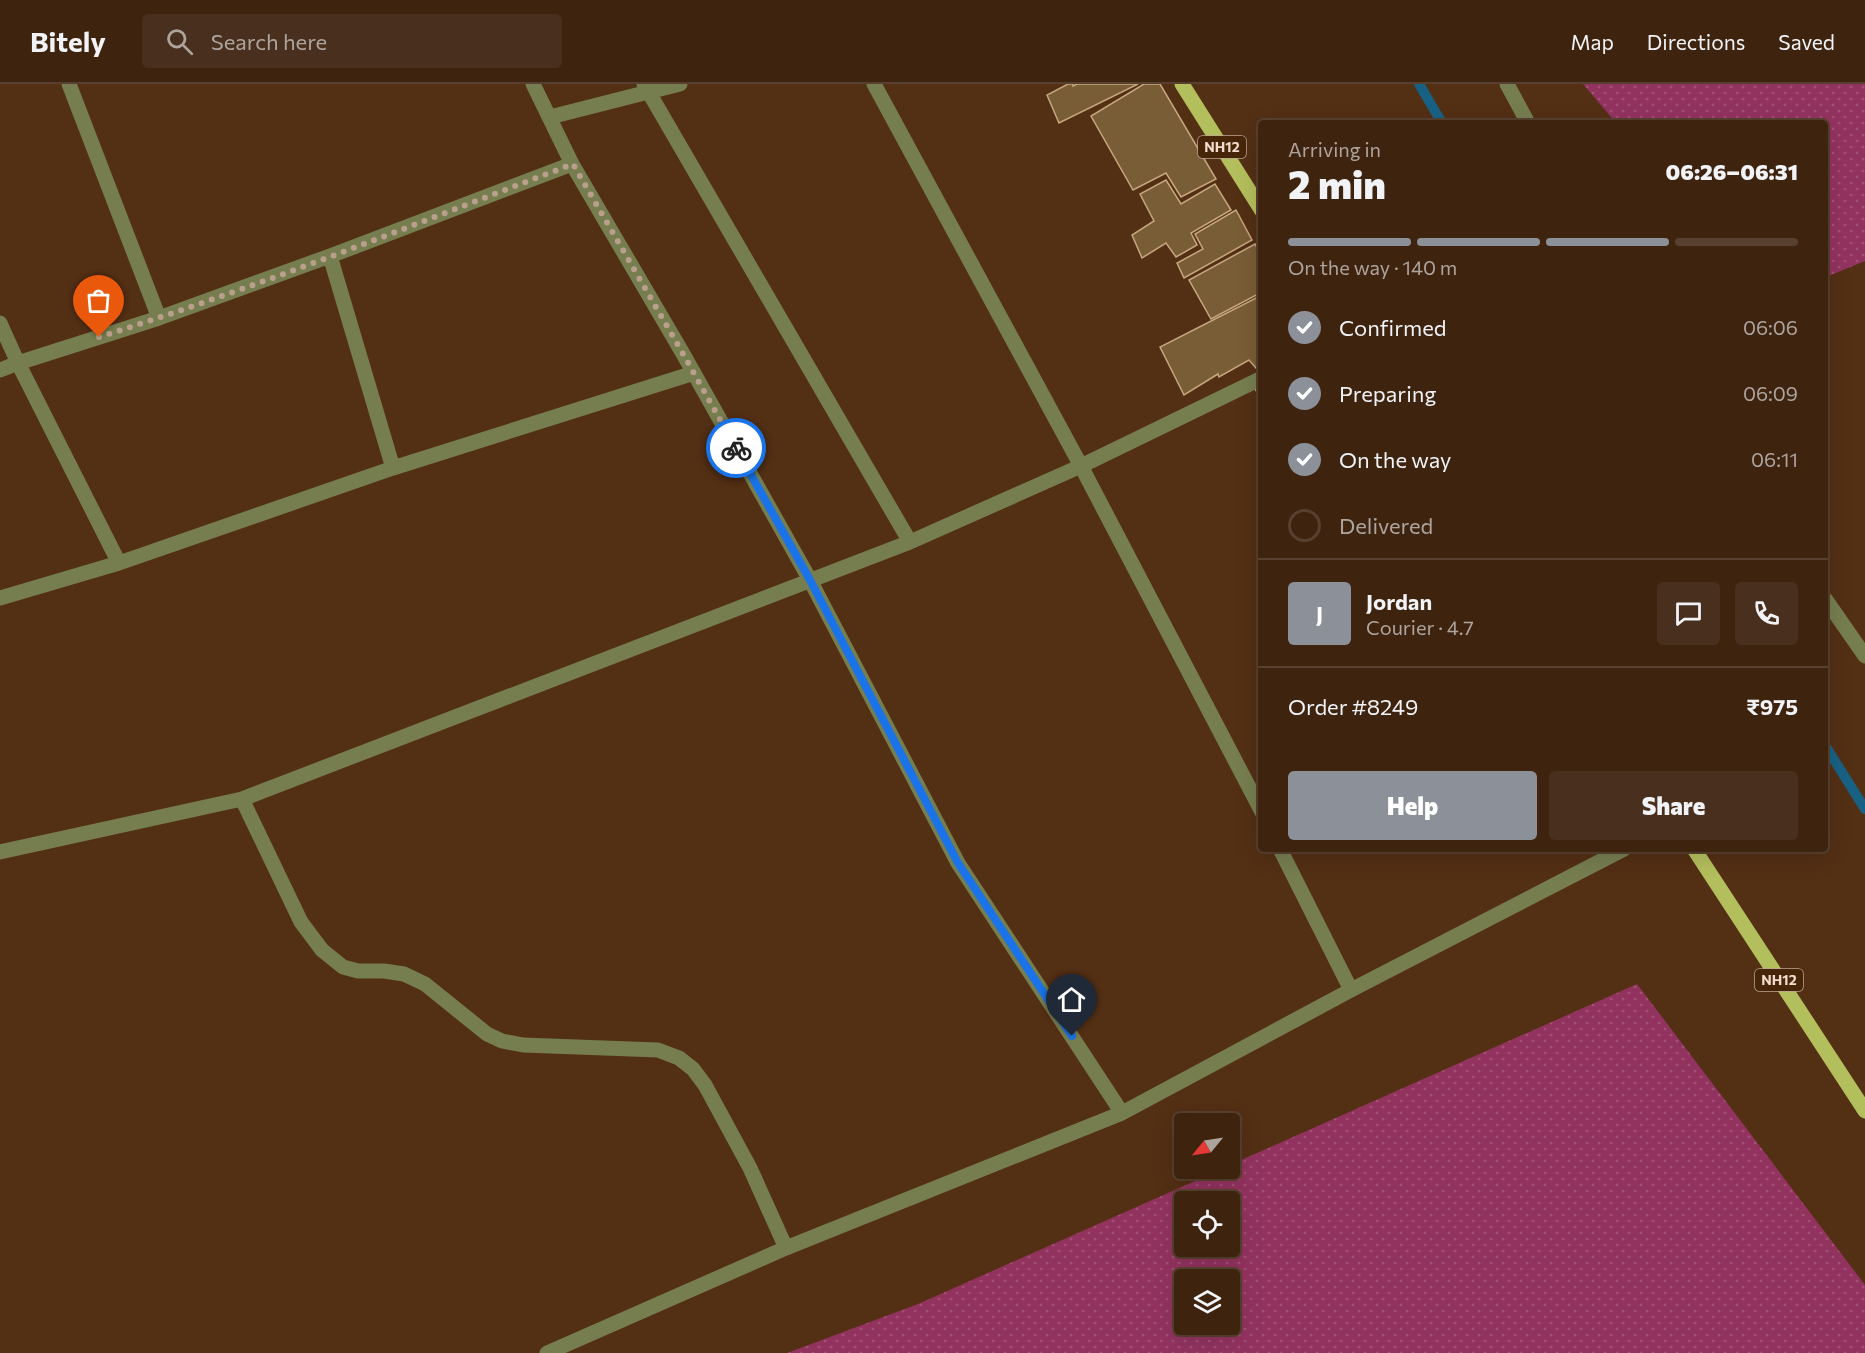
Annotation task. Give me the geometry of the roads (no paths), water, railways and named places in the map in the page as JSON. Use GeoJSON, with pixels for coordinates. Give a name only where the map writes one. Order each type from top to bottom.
{"type":"FeatureCollection","features":[{"type":"Feature","properties":{"kind":"main road","name":"NH12"},"geometry":{"type":"LineString","coordinates":[[1182,84],[1258,205]]}},
{"type":"Feature","properties":{"kind":"main road","name":"NH12"},"geometry":{"type":"LineString","coordinates":[[1696,852],[1865,1111]]}},
{"type":"Feature","properties":{"kind":"street"},"geometry":{"type":"LineString","coordinates":[[69,84],[159,318]]}},
{"type":"Feature","properties":{"kind":"street"},"geometry":{"type":"LineString","coordinates":[[533,84],[573,164],[810,580],[958,863],[1122,1113]]}},
{"type":"Feature","properties":{"kind":"street"},"geometry":{"type":"LineString","coordinates":[[550,117],[646,88],[680,84]]}},
{"type":"Feature","properties":{"kind":"street"},"geometry":{"type":"LineString","coordinates":[[874,84],[1081,466],[1258,804]]}},
{"type":"Feature","properties":{"kind":"street"},"geometry":{"type":"LineString","coordinates":[[1506,84],[1526,120]]}},
{"type":"Feature","properties":{"kind":"street"},"geometry":{"type":"LineString","coordinates":[[646,88],[910,542]]}},
{"type":"Feature","properties":{"kind":"street"},"geometry":{"type":"LineString","coordinates":[[0,370],[159,318],[573,164]]}},
{"type":"Feature","properties":{"kind":"street"},"geometry":{"type":"LineString","coordinates":[[330,256],[393,468]]}},
{"type":"Feature","properties":{"kind":"street"},"geometry":{"type":"LineString","coordinates":[[0,323],[119,562]]}},
{"type":"Feature","properties":{"kind":"street"},"geometry":{"type":"LineString","coordinates":[[0,598],[119,562],[393,468],[694,373]]}},
{"type":"Feature","properties":{"kind":"street"},"geometry":{"type":"LineString","coordinates":[[0,852],[243,799],[910,542],[1081,466],[1258,380]]}},
{"type":"Feature","properties":{"kind":"street"},"geometry":{"type":"LineString","coordinates":[[1828,603],[1865,656]]}},
{"type":"Feature","properties":{"kind":"street"},"geometry":{"type":"LineString","coordinates":[[243,799],[301,922],[322,950],[343,967],[358,972],[384,971],[404,974],[425,984],[487,1034],[502,1041],[523,1045],[658,1050],[678,1058],[693,1070],[705,1085],[750,1168],[786,1248]]}},
{"type":"Feature","properties":{"kind":"street"},"geometry":{"type":"LineString","coordinates":[[1282,852],[1351,990]]}},
{"type":"Feature","properties":{"kind":"street"},"geometry":{"type":"LineString","coordinates":[[547,1353],[786,1248],[1122,1113],[1351,990],[1618,852]]}},
{"type":"Feature","properties":{"kind":"waterway"},"geometry":{"type":"LineString","coordinates":[[1419,84],[1440,120]]}},
{"type":"Feature","properties":{"kind":"waterway"},"geometry":{"type":"LineString","coordinates":[[1828,750],[1865,809]]}}]}
